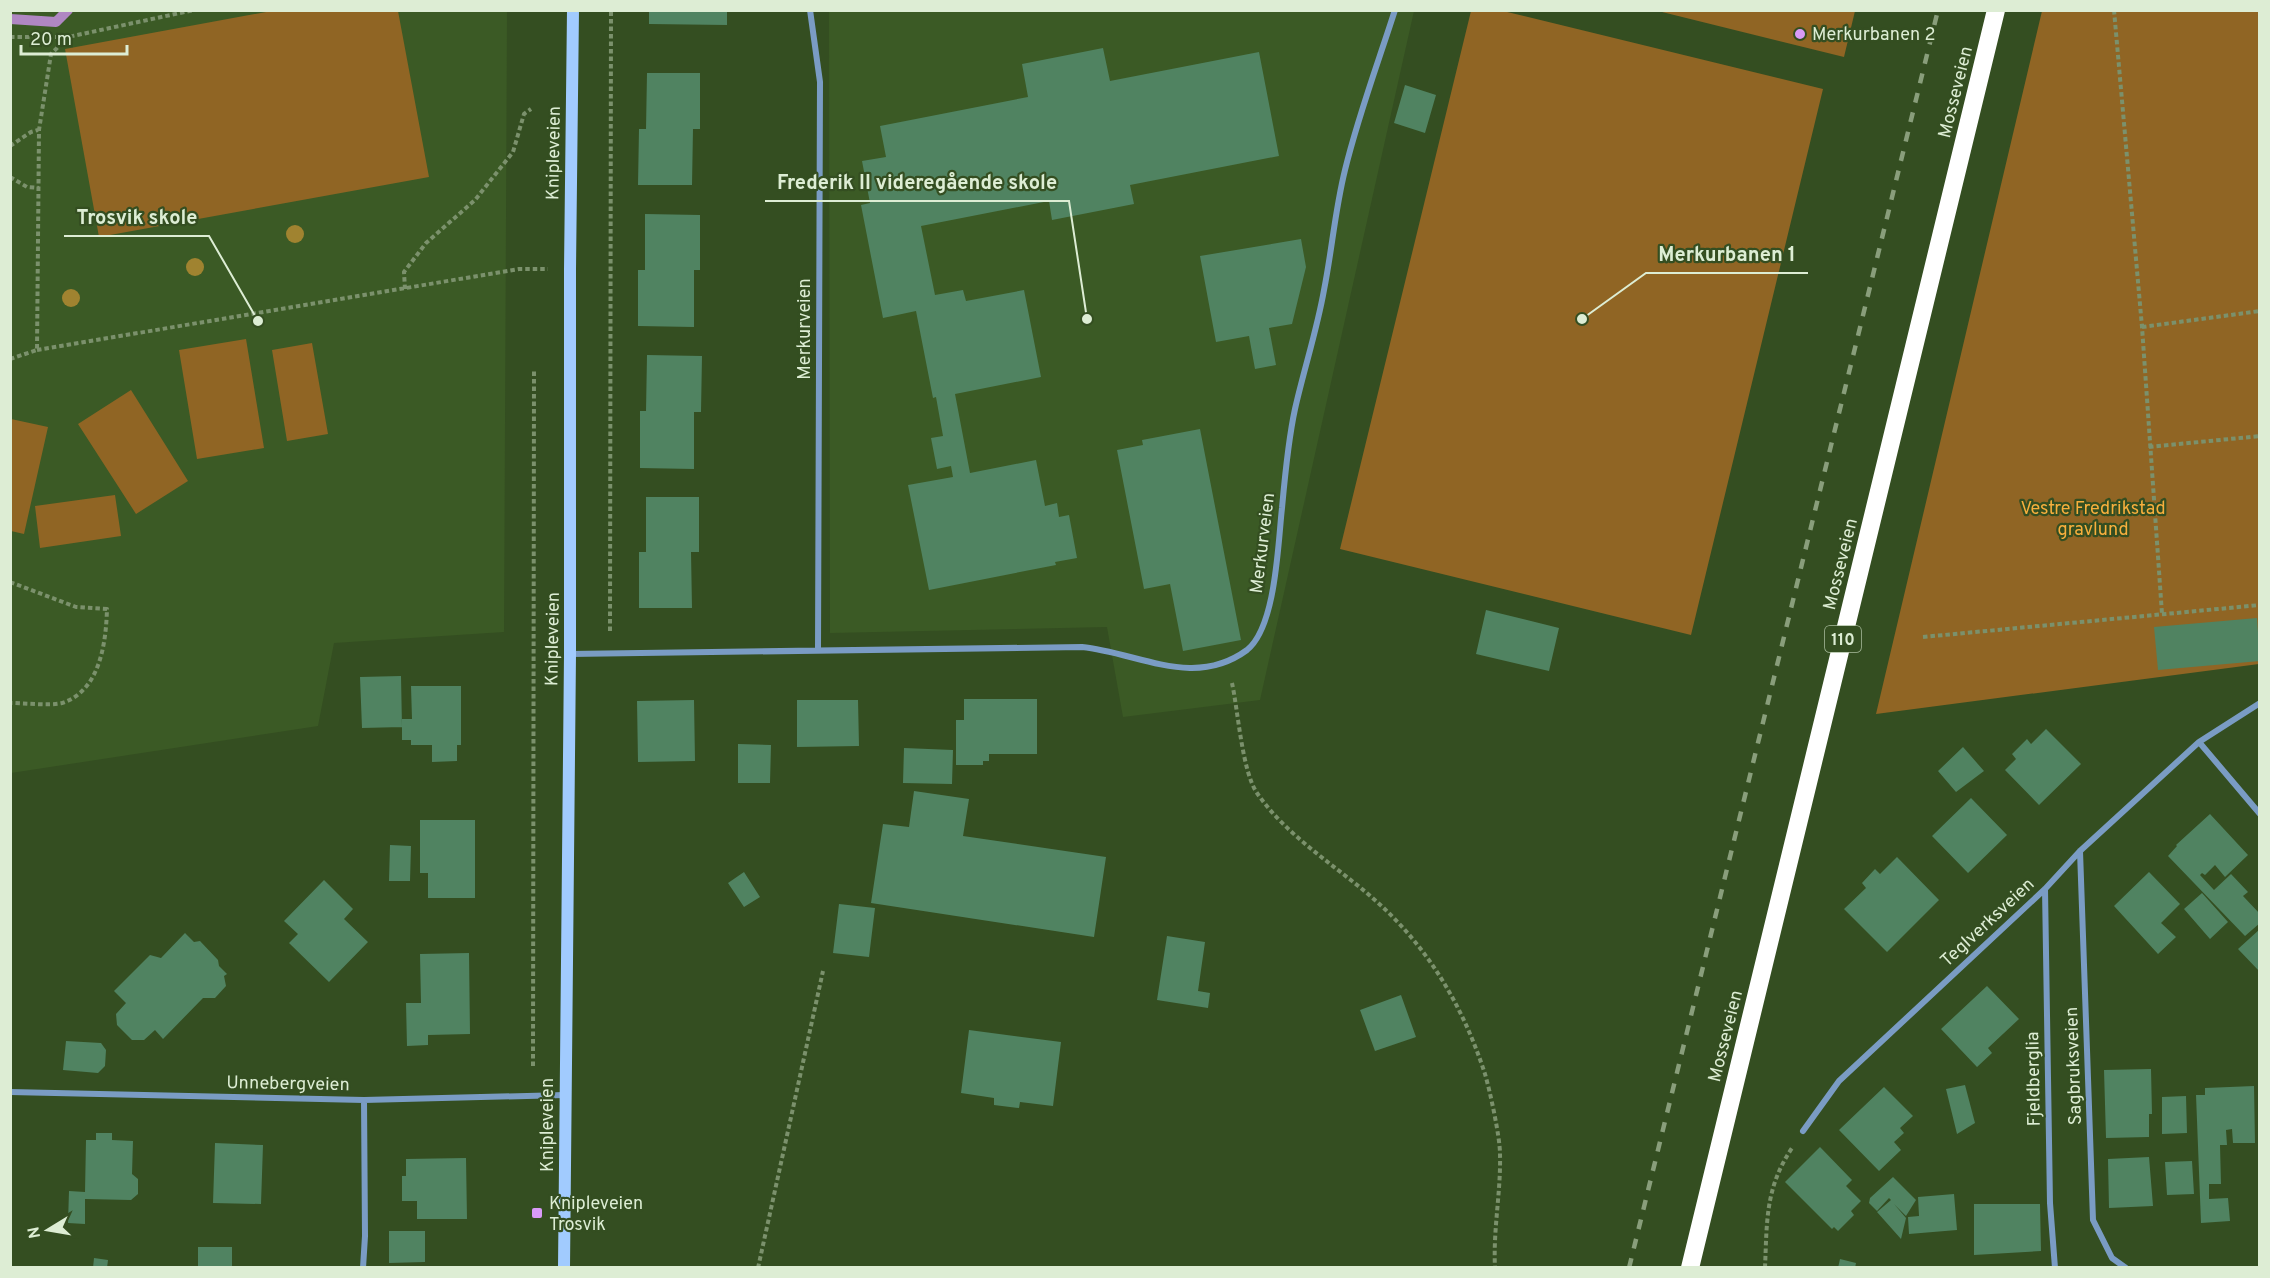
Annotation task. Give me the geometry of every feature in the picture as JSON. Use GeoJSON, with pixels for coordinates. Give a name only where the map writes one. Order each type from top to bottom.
{"type":"FeatureCollection","features":[{"type":"Feature","properties":{"kind":"highway","name":"Mosseveien"},"geometry":{"type":"LineString","coordinates":[[1690,1268],[1996,10]]}},
{"type":"Feature","properties":{"kind":"street","name":"Knipleveien"},"geometry":{"type":"LineString","coordinates":[[564,1268],[573,10]]}},
{"type":"Feature","properties":{"kind":"street","name":"Merkurveien"},"geometry":{"type":"LineString","coordinates":[[810,10],[820,82],[818,649]]}},
{"type":"Feature","properties":{"kind":"street","name":"Merkurveien"},"geometry":{"type":"LineString","coordinates":[[570,654],[1082,646],[1101,648],[1185,669],[1216,667],[1250,648],[1257,639],[1271,602],[1295,412],[1324,290],[1344,172],[1395,10]]}},
{"type":"Feature","properties":{"kind":"street","name":"Teglverksveien"},"geometry":{"type":"LineString","coordinates":[[1803,1131],[1839,1082],[2044,889],[2080,851],[2199,742],[2259,703]]}},
{"type":"Feature","properties":{"kind":"street"},"geometry":{"type":"LineString","coordinates":[[2199,742],[2259,814]]}},
{"type":"Feature","properties":{"kind":"street","name":"Sagbruksveien"},"geometry":{"type":"LineString","coordinates":[[2080,851],[2093,1220],[2112,1258],[2126,1268]]}},
{"type":"Feature","properties":{"kind":"street","name":"Fjeldberglia"},"geometry":{"type":"LineString","coordinates":[[2044,889],[2050,1203],[2055,1268]]}},
{"type":"Feature","properties":{"kind":"street","name":"Unnebergveien"},"geometry":{"type":"LineString","coordinates":[[10,1092],[364,1100],[565,1095]]}},
{"type":"Feature","properties":{"kind":"street"},"geometry":{"type":"LineString","coordinates":[[363,1268],[365,1236],[364,1100]]}},
{"type":"Feature","properties":{"kind":"path"},"geometry":{"type":"LineString","coordinates":[[10,37],[68,37],[194,10]]}},
{"type":"Feature","properties":{"kind":"path"},"geometry":{"type":"LineString","coordinates":[[610,10],[610,653]]}},
{"type":"Feature","properties":{"kind":"path"},"geometry":{"type":"LineString","coordinates":[[2114,10],[2142,327],[2162,615]]}},
{"type":"Feature","properties":{"kind":"path"},"geometry":{"type":"LineString","coordinates":[[38,350],[39,130],[51,54],[68,37]]}},
{"type":"Feature","properties":{"kind":"path"},"geometry":{"type":"LineString","coordinates":[[405,289],[404,272],[426,243],[475,200],[501,168],[513,152],[524,114],[531,109]]}},
{"type":"Feature","properties":{"kind":"path"},"geometry":{"type":"LineString","coordinates":[[10,146],[31,132],[39,130]]}},
{"type":"Feature","properties":{"kind":"path"},"geometry":{"type":"LineString","coordinates":[[10,177],[27,187],[39,188]]}},
{"type":"Feature","properties":{"kind":"path"},"geometry":{"type":"LineString","coordinates":[[10,359],[38,350],[519,269],[570,269]]}},
{"type":"Feature","properties":{"kind":"path"},"geometry":{"type":"LineString","coordinates":[[2142,327],[2259,311]]}},
{"type":"Feature","properties":{"kind":"path"},"geometry":{"type":"LineString","coordinates":[[533,1066],[534,370]]}},
{"type":"Feature","properties":{"kind":"path"},"geometry":{"type":"LineString","coordinates":[[2149,447],[2259,436]]}},
{"type":"Feature","properties":{"kind":"path"},"geometry":{"type":"LineString","coordinates":[[10,582],[76,607],[106,609],[103,650],[84,690],[61,703],[10,703]]}},
{"type":"Feature","properties":{"kind":"path"},"geometry":{"type":"LineString","coordinates":[[1923,637],[2259,605]]}},
{"type":"Feature","properties":{"kind":"path"},"geometry":{"type":"LineString","coordinates":[[1228,662],[1244,758],[1256,792],[1285,825],[1399,921],[1429,958],[1459,1012],[1485,1076],[1500,1152],[1495,1225],[1495,1268]]}},
{"type":"Feature","properties":{"kind":"path"},"geometry":{"type":"LineString","coordinates":[[758,1268],[822,971]]}},
{"type":"Feature","properties":{"kind":"path"},"geometry":{"type":"LineString","coordinates":[[1765,1268],[1768,1201],[1780,1165],[1803,1131]]}},
{"type":"Feature","properties":{"kind":"shaded area"},"geometry":{"type":"Polygon","coordinates":[[[11,11],[507,11],[504,632],[334,643],[318,726],[11,773],[11,11]]]}},
{"type":"Feature","properties":{"kind":"shaded area"},"geometry":{"type":"Polygon","coordinates":[[[829,11],[1414,11],[1260,700],[1123,717],[1107,627],[830,633],[829,11]]]}},
{"type":"Feature","properties":{"kind":"green space"},"geometry":{"type":"Polygon","coordinates":[[[277,10],[398,11],[429,177],[99,237],[65,49],[277,10]]]}},
{"type":"Feature","properties":{"kind":"green space"},"geometry":{"type":"Polygon","coordinates":[[[1471,11],[1503,11],[1823,89],[1691,635],[1340,549],[1471,11]]]}},
{"type":"Feature","properties":{"kind":"green space","name":"Merkurbanen 2"},"geometry":{"type":"Polygon","coordinates":[[[1658,11],[1855,11],[1844,57],[1658,11]]]}},
{"type":"Feature","properties":{"kind":"green space","name":"Vestre Fredrikstad gravlund"},"geometry":{"type":"Polygon","coordinates":[[[2042,11],[2259,11],[2259,664],[1876,714],[2042,11]]]}},
{"type":"Feature","properties":{"kind":"green space"},"geometry":{"type":"Polygon","coordinates":[[[246,339],[264,448],[197,459],[179,350],[246,339]]]}},
{"type":"Feature","properties":{"kind":"green space"},"geometry":{"type":"Polygon","coordinates":[[[312,343],[328,434],[287,441],[272,350],[312,343]]]}},
{"type":"Feature","properties":{"kind":"green space"},"geometry":{"type":"Polygon","coordinates":[[[131,390],[188,481],[136,514],[78,424],[131,390]]]}},
{"type":"Feature","properties":{"kind":"green space"},"geometry":{"type":"Polygon","coordinates":[[[11,419],[48,427],[24,534],[11,531],[11,419]]]}},
{"type":"Feature","properties":{"kind":"green space"},"geometry":{"type":"Polygon","coordinates":[[[115,495],[121,536],[40,548],[35,506],[115,495]]]}},
{"type":"Feature","properties":{"kind":"building"},"geometry":{"type":"Polygon","coordinates":[[[649,10],[727,10],[727,25],[649,24],[649,10]]]}},
{"type":"Feature","properties":{"kind":"building"},"geometry":{"type":"Polygon","coordinates":[[[1103,48],[1110,81],[1259,52],[1279,156],[1130,185],[1134,204],[1052,220],[1049,201],[921,226],[935,295],[963,290],[966,301],[1024,290],[1041,377],[955,394],[970,473],[1036,460],[1045,506],[1057,503],[1059,517],[1069,515],[1077,558],[1055,562],[1056,565],[929,590],[908,485],[953,477],[951,466],[937,469],[931,438],[943,436],[916,311],[883,318],[861,205],[870,203],[862,161],[886,157],[880,126],[1028,97],[1022,64],[1103,48]]]}},
{"type":"Feature","properties":{"kind":"building"},"geometry":{"type":"Polygon","coordinates":[[[647,73],[700,73],[700,129],[693,129],[692,185],[638,185],[639,129],[646,129],[647,73]]]}},
{"type":"Feature","properties":{"kind":"building"},"geometry":{"type":"Polygon","coordinates":[[[1405,85],[1436,95],[1425,133],[1394,123],[1405,85]]]}},
{"type":"Feature","properties":{"kind":"building"},"geometry":{"type":"Polygon","coordinates":[[[645,214],[700,215],[700,270],[694,270],[694,327],[638,326],[638,270],[645,270],[645,214]]]}},
{"type":"Feature","properties":{"kind":"building"},"geometry":{"type":"Polygon","coordinates":[[[1301,239],[1306,267],[1292,324],[1269,328],[1276,365],[1255,369],[1249,336],[1216,342],[1200,256],[1301,239]]]}},
{"type":"Feature","properties":{"kind":"building"},"geometry":{"type":"Polygon","coordinates":[[[647,355],[702,356],[701,412],[694,412],[694,469],[640,468],[640,411],[646,411],[647,355]]]}},
{"type":"Feature","properties":{"kind":"building"},"geometry":{"type":"Polygon","coordinates":[[[1200,429],[1241,640],[1183,651],[1170,584],[1144,589],[1117,450],[1143,445],[1142,440],[1200,429]]]}},
{"type":"Feature","properties":{"kind":"building"},"geometry":{"type":"Polygon","coordinates":[[[646,497],[699,497],[699,552],[691,552],[692,608],[639,608],[639,552],[646,552],[646,497]]]}},
{"type":"Feature","properties":{"kind":"building"},"geometry":{"type":"Polygon","coordinates":[[[1486,610],[1559,628],[1549,671],[1476,654],[1486,610]]]}},
{"type":"Feature","properties":{"kind":"building"},"geometry":{"type":"Polygon","coordinates":[[[2257,618],[2260,661],[2158,670],[2154,627],[2257,618]]]}},
{"type":"Feature","properties":{"kind":"building"},"geometry":{"type":"Polygon","coordinates":[[[401,676],[402,727],[362,728],[360,677],[401,676]]]}},
{"type":"Feature","properties":{"kind":"building"},"geometry":{"type":"Polygon","coordinates":[[[411,686],[461,686],[461,745],[457,745],[457,761],[432,762],[432,745],[411,745],[411,740],[402,740],[402,719],[412,719],[411,686]]]}},
{"type":"Feature","properties":{"kind":"building"},"geometry":{"type":"Polygon","coordinates":[[[964,699],[1037,699],[1037,754],[989,754],[989,761],[983,761],[983,765],[956,765],[956,720],[964,720],[964,699]]]}},
{"type":"Feature","properties":{"kind":"building"},"geometry":{"type":"Polygon","coordinates":[[[694,700],[695,761],[638,762],[637,701],[694,700]]]}},
{"type":"Feature","properties":{"kind":"building"},"geometry":{"type":"Polygon","coordinates":[[[797,700],[858,700],[859,746],[797,747],[797,700]]]}},
{"type":"Feature","properties":{"kind":"building"},"geometry":{"type":"Polygon","coordinates":[[[2046,729],[2081,764],[2039,805],[2005,770],[2016,759],[2012,754],[2027,739],[2031,744],[2046,729]]]}},
{"type":"Feature","properties":{"kind":"building"},"geometry":{"type":"Polygon","coordinates":[[[738,744],[771,745],[770,783],[738,783],[738,744]]]}},
{"type":"Feature","properties":{"kind":"building"},"geometry":{"type":"Polygon","coordinates":[[[1963,747],[1984,771],[1956,792],[1938,771],[1963,747]]]}},
{"type":"Feature","properties":{"kind":"building"},"geometry":{"type":"Polygon","coordinates":[[[904,748],[953,750],[952,784],[903,783],[904,748]]]}},
{"type":"Feature","properties":{"kind":"building"},"geometry":{"type":"Polygon","coordinates":[[[914,791],[969,799],[963,836],[1106,857],[1094,937],[871,903],[883,824],[909,827],[914,791]]]}},
{"type":"Feature","properties":{"kind":"building"},"geometry":{"type":"Polygon","coordinates":[[[1971,798],[2007,835],[1968,873],[1932,836],[1971,798]]]}},
{"type":"Feature","properties":{"kind":"building"},"geometry":{"type":"Polygon","coordinates":[[[2210,814],[2248,855],[2225,877],[2215,865],[2205,875],[2202,873],[2200,875],[2214,890],[2231,874],[2248,892],[2243,896],[2260,914],[2260,923],[2245,936],[2168,856],[2176,845],[2210,814]]]}},
{"type":"Feature","properties":{"kind":"building"},"geometry":{"type":"Polygon","coordinates":[[[420,820],[475,820],[475,898],[428,898],[428,873],[420,873],[420,820]]]}},
{"type":"Feature","properties":{"kind":"building"},"geometry":{"type":"Polygon","coordinates":[[[390,845],[411,846],[410,881],[389,881],[390,845]]]}},
{"type":"Feature","properties":{"kind":"building"},"geometry":{"type":"Polygon","coordinates":[[[1897,857],[1939,900],[1887,952],[1844,909],[1866,888],[1862,883],[1875,869],[1880,874],[1897,857]]]}},
{"type":"Feature","properties":{"kind":"building"},"geometry":{"type":"Polygon","coordinates":[[[744,872],[760,897],[744,907],[728,883],[744,872]]]}},
{"type":"Feature","properties":{"kind":"building"},"geometry":{"type":"Polygon","coordinates":[[[2149,872],[2180,904],[2161,923],[2176,937],[2158,954],[2114,906],[2149,872]]]}},
{"type":"Feature","properties":{"kind":"building"},"geometry":{"type":"Polygon","coordinates":[[[324,880],[353,909],[344,919],[368,942],[329,982],[289,943],[298,934],[284,921],[324,880]]]}},
{"type":"Feature","properties":{"kind":"building"},"geometry":{"type":"Polygon","coordinates":[[[2202,893],[2228,922],[2210,939],[2184,909],[2202,893]]]}},
{"type":"Feature","properties":{"kind":"building"},"geometry":{"type":"Polygon","coordinates":[[[839,904],[875,908],[869,957],[833,953],[839,904]]]}},
{"type":"Feature","properties":{"kind":"building"},"geometry":{"type":"Polygon","coordinates":[[[2260,929],[2260,972],[2238,949],[2260,929]]]}},
{"type":"Feature","properties":{"kind":"building"},"geometry":{"type":"Polygon","coordinates":[[[185,933],[194,942],[200,941],[218,960],[219,966],[227,974],[224,976],[226,986],[215,998],[203,998],[163,1039],[155,1030],[144,1040],[132,1040],[117,1025],[116,1014],[126,1003],[114,991],[150,955],[161,958],[185,933]]]}},
{"type":"Feature","properties":{"kind":"building"},"geometry":{"type":"Polygon","coordinates":[[[1167,936],[1205,942],[1198,991],[1210,993],[1208,1008],[1157,1000],[1167,936]]]}},
{"type":"Feature","properties":{"kind":"building"},"geometry":{"type":"Polygon","coordinates":[[[469,953],[470,1034],[428,1035],[428,1045],[407,1046],[406,1003],[421,1003],[420,954],[469,953]]]}},
{"type":"Feature","properties":{"kind":"building"},"geometry":{"type":"Polygon","coordinates":[[[1987,986],[2019,1019],[1988,1048],[1992,1053],[1977,1067],[1941,1029],[1987,986]]]}},
{"type":"Feature","properties":{"kind":"building"},"geometry":{"type":"Polygon","coordinates":[[[1401,995],[1416,1037],[1375,1051],[1360,1010],[1401,995]]]}},
{"type":"Feature","properties":{"kind":"building"},"geometry":{"type":"Polygon","coordinates":[[[969,1030],[1061,1042],[1053,1106],[1020,1102],[1019,1108],[994,1105],[994,1098],[961,1093],[969,1030]]]}},
{"type":"Feature","properties":{"kind":"building"},"geometry":{"type":"Polygon","coordinates":[[[66,1041],[101,1043],[106,1050],[105,1066],[98,1073],[63,1070],[66,1041]]]}},
{"type":"Feature","properties":{"kind":"building"},"geometry":{"type":"Polygon","coordinates":[[[2151,1069],[2152,1114],[2149,1114],[2149,1137],[2106,1138],[2104,1070],[2151,1069]]]}},
{"type":"Feature","properties":{"kind":"building"},"geometry":{"type":"Polygon","coordinates":[[[1965,1085],[1975,1123],[1957,1134],[1946,1089],[1965,1085]]]}},
{"type":"Feature","properties":{"kind":"building"},"geometry":{"type":"Polygon","coordinates":[[[2254,1086],[2255,1143],[2233,1143],[2232,1129],[2226,1130],[2227,1145],[2220,1145],[2221,1184],[2209,1184],[2209,1199],[2228,1198],[2230,1221],[2201,1223],[2196,1095],[2205,1095],[2205,1088],[2254,1086]]]}},
{"type":"Feature","properties":{"kind":"building"},"geometry":{"type":"Polygon","coordinates":[[[1884,1087],[1913,1116],[1900,1128],[1904,1133],[1894,1142],[1901,1150],[1879,1171],[1839,1130],[1884,1087]]]}},
{"type":"Feature","properties":{"kind":"building"},"geometry":{"type":"Polygon","coordinates":[[[2186,1096],[2187,1133],[2162,1134],[2162,1097],[2186,1096]]]}},
{"type":"Feature","properties":{"kind":"building"},"geometry":{"type":"Polygon","coordinates":[[[96,1133],[112,1133],[112,1140],[133,1141],[132,1174],[138,1179],[138,1194],[131,1200],[85,1199],[85,1224],[68,1223],[69,1191],[85,1192],[86,1140],[96,1140],[96,1133]]]}},
{"type":"Feature","properties":{"kind":"building"},"geometry":{"type":"Polygon","coordinates":[[[215,1143],[263,1145],[261,1204],[213,1203],[215,1143]]]}},
{"type":"Feature","properties":{"kind":"building"},"geometry":{"type":"Polygon","coordinates":[[[1820,1147],[1852,1180],[1846,1186],[1861,1201],[1851,1211],[1854,1215],[1838,1231],[1834,1227],[1832,1229],[1785,1182],[1820,1147]]]}},
{"type":"Feature","properties":{"kind":"building"},"geometry":{"type":"Polygon","coordinates":[[[2149,1157],[2153,1206],[2109,1208],[2108,1159],[2149,1157]]]}},
{"type":"Feature","properties":{"kind":"building"},"geometry":{"type":"Polygon","coordinates":[[[466,1158],[467,1219],[417,1219],[417,1201],[402,1201],[402,1176],[406,1176],[406,1159],[466,1158]]]}},
{"type":"Feature","properties":{"kind":"building"},"geometry":{"type":"Polygon","coordinates":[[[2192,1161],[2194,1194],[2167,1195],[2165,1162],[2192,1161]]]}},
{"type":"Feature","properties":{"kind":"building"},"geometry":{"type":"Polygon","coordinates":[[[1893,1177],[1916,1200],[1906,1216],[1894,1204],[1906,1218],[1901,1239],[1877,1212],[1891,1200],[1889,1198],[1877,1211],[1869,1203],[1870,1198],[1893,1177]]]}},
{"type":"Feature","properties":{"kind":"building"},"geometry":{"type":"Polygon","coordinates":[[[1954,1194],[1957,1230],[1909,1234],[1908,1217],[1919,1216],[1918,1197],[1954,1194]]]}},
{"type":"Feature","properties":{"kind":"building"},"geometry":{"type":"Polygon","coordinates":[[[1974,1204],[2040,1204],[2041,1251],[1974,1255],[1974,1204]]]}},
{"type":"Feature","properties":{"kind":"building"},"geometry":{"type":"Polygon","coordinates":[[[389,1231],[425,1231],[425,1262],[389,1263],[389,1231]]]}},
{"type":"Feature","properties":{"kind":"building"},"geometry":{"type":"Polygon","coordinates":[[[198,1247],[232,1247],[232,1266],[198,1266],[198,1247]]]}},
{"type":"Feature","properties":{"kind":"building"},"geometry":{"type":"Polygon","coordinates":[[[94,1258],[108,1260],[107,1268],[93,1268],[94,1258]]]}},
{"type":"Feature","properties":{"kind":"building"},"geometry":{"type":"Polygon","coordinates":[[[1840,1259],[1856,1263],[1855,1268],[1838,1268],[1840,1259]]]}},
{"type":"Feature","properties":{"kind":"waterway"},"geometry":{"type":"LineString","coordinates":[[10,19],[56,22],[68,10]]}},
{"type":"Feature","properties":{"kind":"railway"},"geometry":{"type":"LineString","coordinates":[[1629,1268],[1938,10]]}},
{"type":"Feature","properties":{"kind":"place","name":"Merkurbanen 2"},"geometry":{"type":"Point","coordinates":[1800,34]}},
{"type":"Feature","properties":{"kind":"place","name":"Frederik II videregående skole"},"geometry":{"type":"Point","coordinates":[1087,319]}},
{"type":"Feature","properties":{"kind":"place","name":"Merkurbanen 1"},"geometry":{"type":"Point","coordinates":[1582,319]}},
{"type":"Feature","properties":{"kind":"place","name":"Trosvik skole"},"geometry":{"type":"Point","coordinates":[258,321]}},
{"type":"Feature","properties":{"kind":"place","name":"Knipleveien Trosvik"},"geometry":{"type":"Point","coordinates":[537,1213]}}]}
